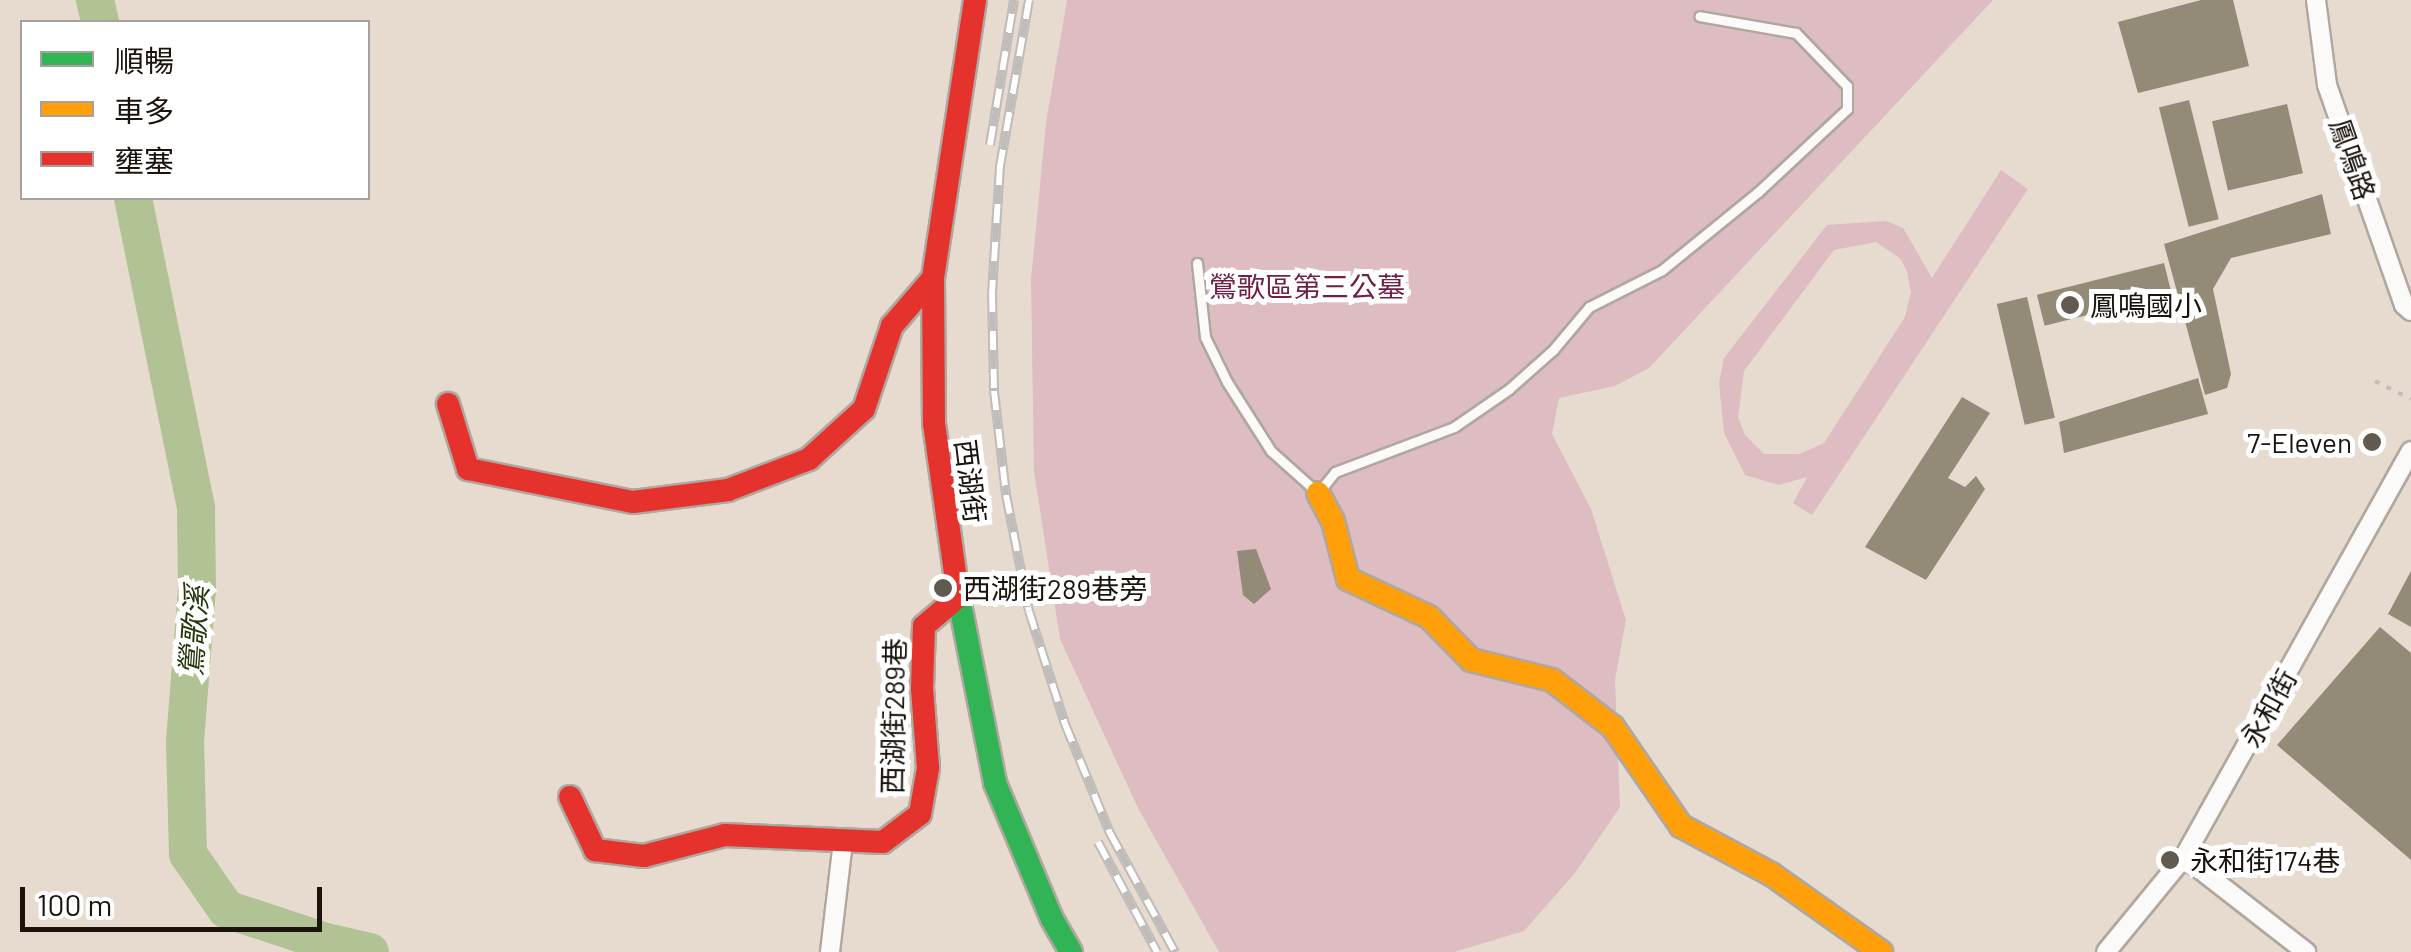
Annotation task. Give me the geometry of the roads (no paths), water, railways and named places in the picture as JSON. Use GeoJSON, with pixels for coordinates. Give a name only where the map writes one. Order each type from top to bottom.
{"type":"FeatureCollection","features":[{"type":"Feature","properties":{"kind":"street","name":"西湖街"},"geometry":{"type":"LineString","coordinates":[[976,0],[934,278],[934,424],[958,596],[995,783],[1052,920],[1071,952]]}},
{"type":"Feature","properties":{"kind":"street","name":"鳳鳴路"},"geometry":{"type":"LineString","coordinates":[[2316,0],[2327,85],[2404,305],[2411,312]]}},
{"type":"Feature","properties":{"kind":"street"},"geometry":{"type":"LineString","coordinates":[[448,404],[468,468],[633,502],[728,490],[809,458],[864,409],[892,326],[934,278]]}},
{"type":"Feature","properties":{"kind":"street","name":"永和街"},"geometry":{"type":"LineString","coordinates":[[2106,952],[2184,857],[2411,451]]}},
{"type":"Feature","properties":{"kind":"street"},"geometry":{"type":"LineString","coordinates":[[1318,493],[1333,521],[1348,578],[1429,617],[1471,660],[1552,680],[1613,727],[1644,778],[1681,826],[1771,874],[1882,952]]}},
{"type":"Feature","properties":{"kind":"street","name":"西湖街289巷"},"geometry":{"type":"LineString","coordinates":[[570,796],[595,850],[644,856],[725,835],[883,842],[920,814],[928,768],[922,688],[924,626],[958,596]]}},
{"type":"Feature","properties":{"kind":"street"},"geometry":{"type":"LineString","coordinates":[[830,952],[843,841]]}},
{"type":"Feature","properties":{"kind":"street"},"geometry":{"type":"LineString","coordinates":[[2184,857],[2306,952]]}},
{"type":"Feature","properties":{"kind":"lane"},"geometry":{"type":"LineString","coordinates":[[1197,263],[1205,337],[1226,382],[1271,451],[1318,493],[1335,472],[1454,427],[1509,390],[1553,350],[1588,307],[1662,270],[1758,192],[1847,109],[1847,86],[1796,32],[1698,16]]}},
{"type":"Feature","properties":{"kind":"waterway","name":"鶯歌溪"},"geometry":{"type":"LineString","coordinates":[[95,0],[100,20]]}},
{"type":"Feature","properties":{"kind":"waterway","name":"鶯歌溪"},"geometry":{"type":"LineString","coordinates":[[133,200],[196,509],[197,589],[185,741],[188,854],[226,909],[326,942],[370,952]]}},
{"type":"Feature","properties":{"kind":"railway"},"geometry":{"type":"LineString","coordinates":[[990,145],[1014,0]]}},
{"type":"Feature","properties":{"kind":"railway"},"geometry":{"type":"LineString","coordinates":[[1029,0],[1000,166],[992,293],[994,391],[1006,495],[1029,611],[1065,724],[1110,833],[1175,952]]}},
{"type":"Feature","properties":{"kind":"railway"},"geometry":{"type":"LineString","coordinates":[[1098,842],[1157,952]]}},
{"type":"Feature","properties":{"kind":"place","name":"鳳鳴國小"},"geometry":{"type":"Point","coordinates":[2070,305]}},
{"type":"Feature","properties":{"kind":"place","name":"7-Eleven"},"geometry":{"type":"Point","coordinates":[2372,442]}},
{"type":"Feature","properties":{"kind":"place","name":"西湖街289巷旁"},"geometry":{"type":"Point","coordinates":[943,588]}},
{"type":"Feature","properties":{"kind":"place","name":"永和街174巷"},"geometry":{"type":"Point","coordinates":[2170,860]}},
{"type":"Feature","properties":{"kind":"park label","name":"鶯歌區第三公墓"},"geometry":{"type":"Point","coordinates":[1307,286]}}]}
